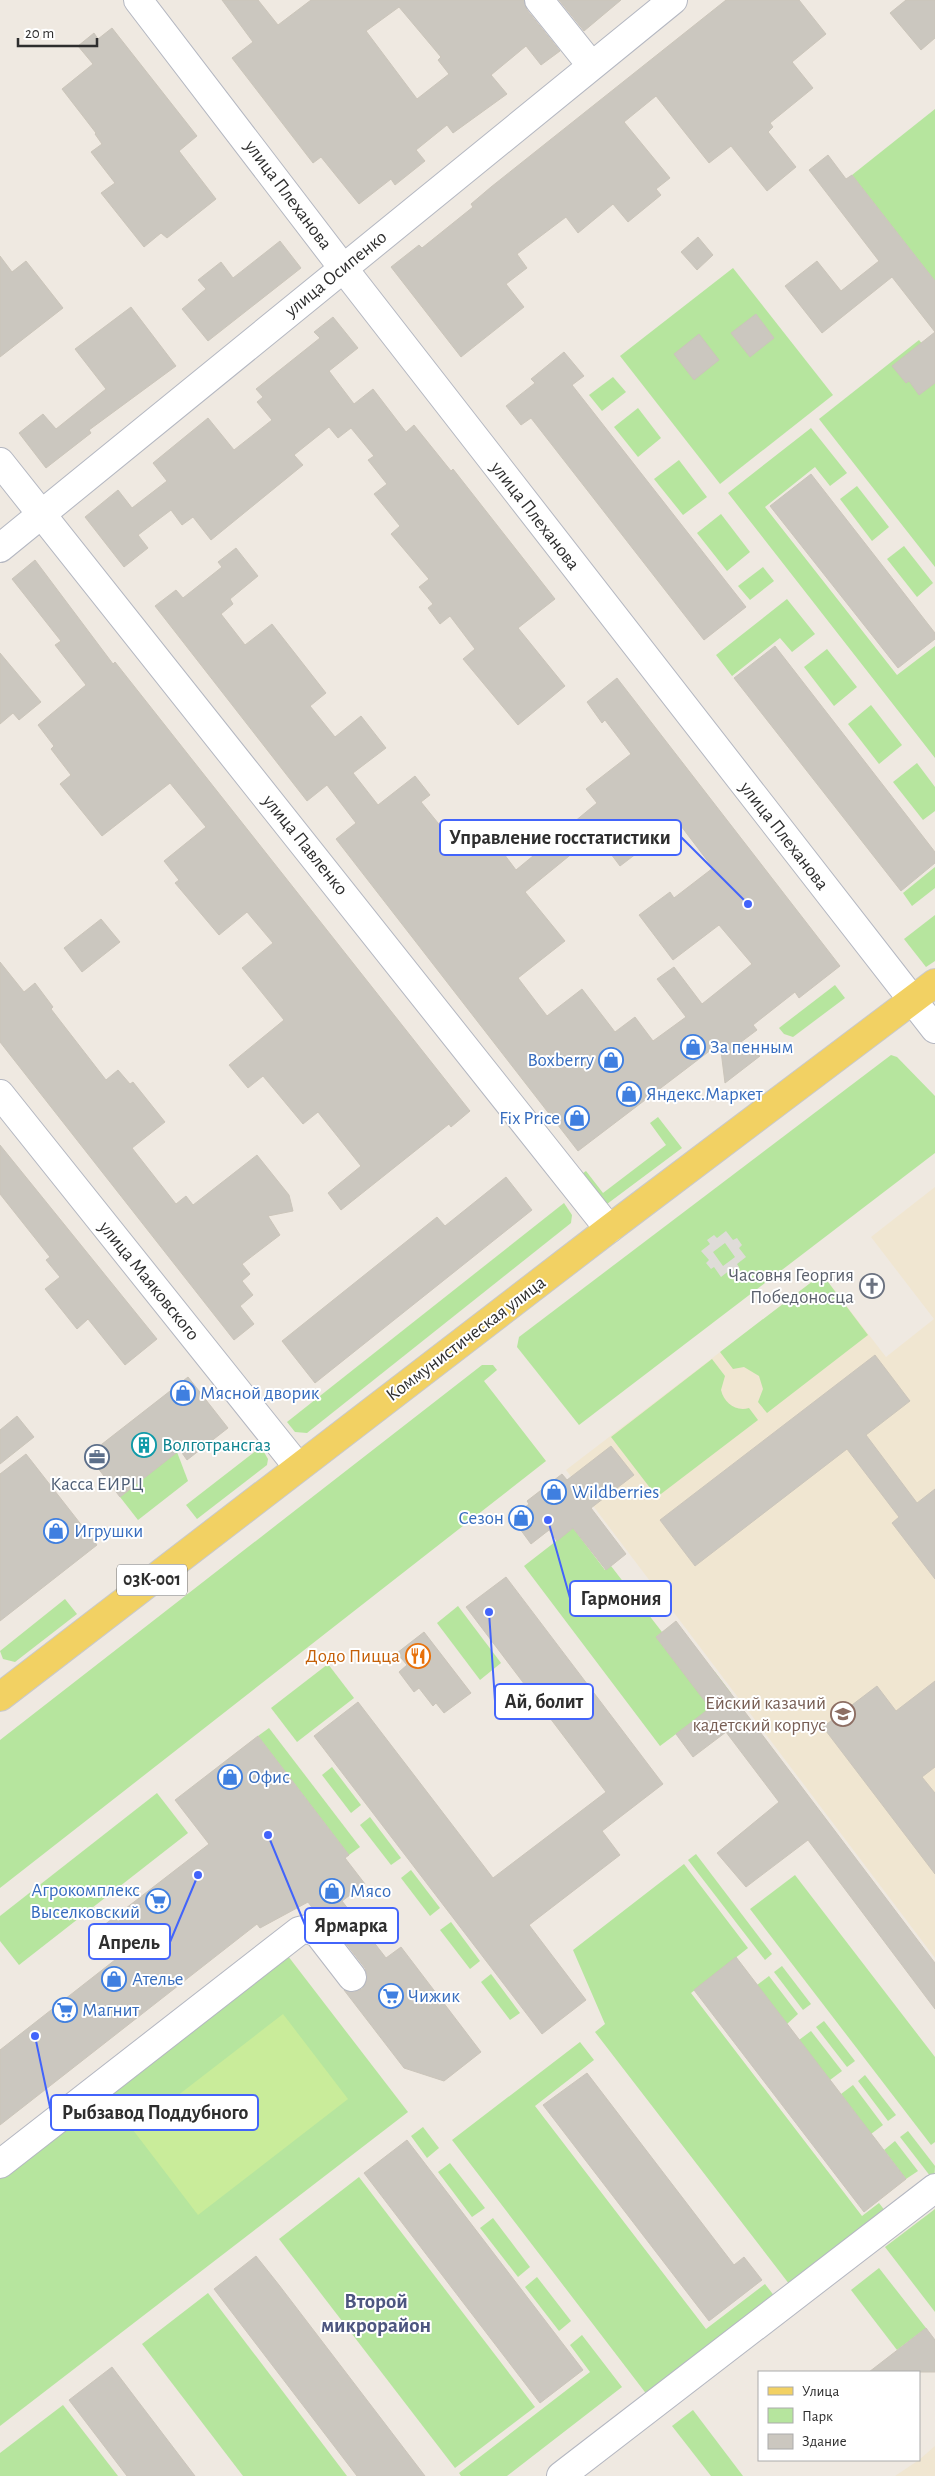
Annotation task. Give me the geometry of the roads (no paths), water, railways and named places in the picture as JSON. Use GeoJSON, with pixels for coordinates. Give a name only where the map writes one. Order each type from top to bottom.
{"type":"FeatureCollection","features":[{"type":"Feature","properties":{"kind":"main road","name":"Коммунистическая улица"},"geometry":{"type":"LineString","coordinates":[[2,1691],[935,983]]}},
{"type":"Feature","properties":{"kind":"street","name":"улица Плеханова"},"geometry":{"type":"LineString","coordinates":[[138,0],[935,1030]]}},
{"type":"Feature","properties":{"kind":"street"},"geometry":{"type":"LineString","coordinates":[[539,0],[591,65]]}},
{"type":"Feature","properties":{"kind":"street","name":"улица Осипенко"},"geometry":{"type":"LineString","coordinates":[[0,548],[672,0]]}},
{"type":"Feature","properties":{"kind":"street","name":"улица Павленко"},"geometry":{"type":"LineString","coordinates":[[0,462],[609,1229]]}},
{"type":"Feature","properties":{"kind":"street","name":"улица Маяковского"},"geometry":{"type":"LineString","coordinates":[[0,1094],[298,1467]]}},
{"type":"Feature","properties":{"kind":"street"},"geometry":{"type":"LineString","coordinates":[[0,2164],[299,1931],[307,1929],[318,1933],[352,1977]]}},
{"type":"Feature","properties":{"kind":"street"},"geometry":{"type":"LineString","coordinates":[[561,2476],[935,2188]]}},
{"type":"Feature","properties":{"kind":"place","name":"Управление госстатистики"},"geometry":{"type":"Point","coordinates":[748,904]}},
{"type":"Feature","properties":{"kind":"place","name":"За пенным"},"geometry":{"type":"Point","coordinates":[693,1047]}},
{"type":"Feature","properties":{"kind":"place","name":"Boxberry"},"geometry":{"type":"Point","coordinates":[611,1060]}},
{"type":"Feature","properties":{"kind":"place","name":"Яндекс.Маркет"},"geometry":{"type":"Point","coordinates":[629,1094]}},
{"type":"Feature","properties":{"kind":"place","name":"Fix Price"},"geometry":{"type":"Point","coordinates":[577,1118]}},
{"type":"Feature","properties":{"kind":"place","name":"Часовня Георгия Победоносца"},"geometry":{"type":"Point","coordinates":[872,1286]}},
{"type":"Feature","properties":{"kind":"place","name":"Мясной дворик"},"geometry":{"type":"Point","coordinates":[183,1393]}},
{"type":"Feature","properties":{"kind":"place","name":"Волготрансгаз"},"geometry":{"type":"Point","coordinates":[144,1445]}},
{"type":"Feature","properties":{"kind":"place","name":"Касса ЕИРЦ"},"geometry":{"type":"Point","coordinates":[97,1457]}},
{"type":"Feature","properties":{"kind":"place","name":"Wildberries"},"geometry":{"type":"Point","coordinates":[554,1492]}},
{"type":"Feature","properties":{"kind":"place","name":"Сезон"},"geometry":{"type":"Point","coordinates":[521,1518]}},
{"type":"Feature","properties":{"kind":"place","name":"Гармония"},"geometry":{"type":"Point","coordinates":[548,1520]}},
{"type":"Feature","properties":{"kind":"place","name":"Игрушки"},"geometry":{"type":"Point","coordinates":[56,1531]}},
{"type":"Feature","properties":{"kind":"place","name":"Ай, болит"},"geometry":{"type":"Point","coordinates":[489,1612]}},
{"type":"Feature","properties":{"kind":"place","name":"Додо Пицца"},"geometry":{"type":"Point","coordinates":[418,1656]}},
{"type":"Feature","properties":{"kind":"place","name":"Ейский казачий кадетский корпус"},"geometry":{"type":"Point","coordinates":[843,1714]}},
{"type":"Feature","properties":{"kind":"place","name":"Офис"},"geometry":{"type":"Point","coordinates":[230,1777]}},
{"type":"Feature","properties":{"kind":"place","name":"Ярмарка"},"geometry":{"type":"Point","coordinates":[268,1835]}},
{"type":"Feature","properties":{"kind":"place","name":"Апрель"},"geometry":{"type":"Point","coordinates":[198,1875]}},
{"type":"Feature","properties":{"kind":"place","name":"Мясо"},"geometry":{"type":"Point","coordinates":[332,1891]}},
{"type":"Feature","properties":{"kind":"place","name":"Агрокомплекс Выселковский"},"geometry":{"type":"Point","coordinates":[158,1901]}},
{"type":"Feature","properties":{"kind":"place","name":"Ателье"},"geometry":{"type":"Point","coordinates":[114,1979]}},
{"type":"Feature","properties":{"kind":"place","name":"Чижик"},"geometry":{"type":"Point","coordinates":[391,1996]}},
{"type":"Feature","properties":{"kind":"place","name":"Магнит"},"geometry":{"type":"Point","coordinates":[65,2010]}},
{"type":"Feature","properties":{"kind":"place","name":"Рыбзавод Поддубного"},"geometry":{"type":"Point","coordinates":[35,2036]}},
{"type":"Feature","properties":{"kind":"district","name":"Второй микрорайон"},"geometry":{"type":"Point","coordinates":[376,2313]}}]}
